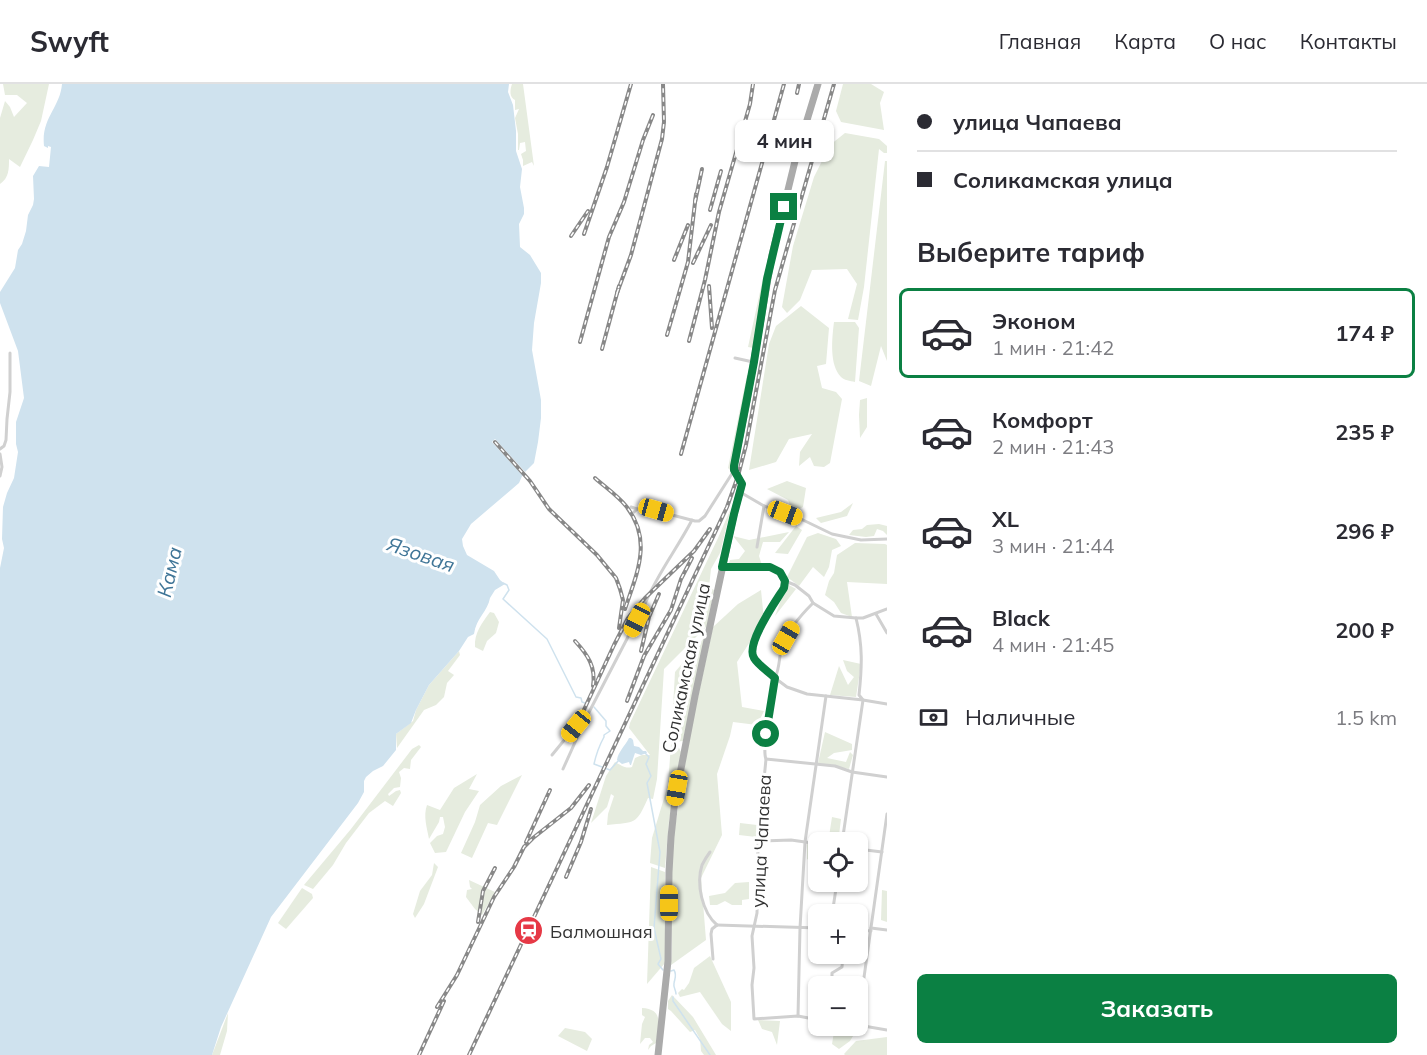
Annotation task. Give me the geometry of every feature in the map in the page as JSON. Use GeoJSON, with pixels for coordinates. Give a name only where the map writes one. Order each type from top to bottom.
{"type":"FeatureCollection","features":[{"type":"Feature","properties":{"kind":"main road","name":"Соликамская улица"},"geometry":{"type":"LineString","coordinates":[[658,1055],[667,979],[669,872],[675,800],[694,696],[740,492],[741,481],[734,470],[772,255],[797,153],[818,84]]}},
{"type":"Feature","properties":{"kind":"street"},"geometry":{"type":"LineString","coordinates":[[0,449],[6,440],[10,353]]}},
{"type":"Feature","properties":{"kind":"street"},"geometry":{"type":"LineString","coordinates":[[735,358],[754,362]]}},
{"type":"Feature","properties":{"kind":"street"},"geometry":{"type":"LineString","coordinates":[[0,454],[2,467],[0,476]]}},
{"type":"Feature","properties":{"kind":"street"},"geometry":{"type":"LineString","coordinates":[[631,507],[635,510],[653,510],[699,521],[705,516],[734,470]]}},
{"type":"Feature","properties":{"kind":"street"},"geometry":{"type":"LineString","coordinates":[[740,492],[764,506],[803,520],[832,534],[861,540],[887,539]]}},
{"type":"Feature","properties":{"kind":"street"},"geometry":{"type":"LineString","coordinates":[[757,547],[764,506]]}},
{"type":"Feature","properties":{"kind":"street"},"geometry":{"type":"LineString","coordinates":[[563,769],[653,585],[675,552],[692,520]]}},
{"type":"Feature","properties":{"kind":"street"},"geometry":{"type":"LineString","coordinates":[[722,567],[770,567],[780,572],[785,581],[784,588],[756,636],[752,652],[754,658],[775,678],[787,687],[807,694],[887,704]]}},
{"type":"Feature","properties":{"kind":"street"},"geometry":{"type":"LineString","coordinates":[[785,581],[795,585],[809,596],[813,603],[834,616],[856,618],[887,609]]}},
{"type":"Feature","properties":{"kind":"street","name":"улица Чапаева"},"geometry":{"type":"LineString","coordinates":[[798,1016],[754,1019],[752,936],[757,913],[758,841],[766,759],[764,755],[775,678],[786,638],[798,618],[813,603]]}},
{"type":"Feature","properties":{"kind":"street"},"geometry":{"type":"LineString","coordinates":[[876,614],[887,633]]}},
{"type":"Feature","properties":{"kind":"street"},"geometry":{"type":"LineString","coordinates":[[844,832],[863,700],[859,695],[862,665],[860,632],[856,618]]}},
{"type":"Feature","properties":{"kind":"street"},"geometry":{"type":"LineString","coordinates":[[808,1018],[798,1016],[800,928],[805,842],[826,696]]}},
{"type":"Feature","properties":{"kind":"street"},"geometry":{"type":"LineString","coordinates":[[552,755],[579,722],[586,718]]}},
{"type":"Feature","properties":{"kind":"street"},"geometry":{"type":"LineString","coordinates":[[766,759],[835,766],[852,772],[887,777]]}},
{"type":"Feature","properties":{"kind":"street"},"geometry":{"type":"LineString","coordinates":[[864,976],[887,814]]}},
{"type":"Feature","properties":{"kind":"street"},"geometry":{"type":"LineString","coordinates":[[758,841],[790,840],[808,842]]}},
{"type":"Feature","properties":{"kind":"street"},"geometry":{"type":"LineString","coordinates":[[868,850],[882,852]]}},
{"type":"Feature","properties":{"kind":"street"},"geometry":{"type":"LineString","coordinates":[[710,852],[702,865],[701,896],[711,920],[717,925],[808,928]]}},
{"type":"Feature","properties":{"kind":"street"},"geometry":{"type":"LineString","coordinates":[[713,959],[711,934],[712,929],[717,925]]}},
{"type":"Feature","properties":{"kind":"street"},"geometry":{"type":"LineString","coordinates":[[871,930],[887,930]]}},
{"type":"Feature","properties":{"kind":"street"},"geometry":{"type":"LineString","coordinates":[[832,976],[832,973],[842,967],[842,964]]}},
{"type":"Feature","properties":{"kind":"street"},"geometry":{"type":"LineString","coordinates":[[868,1027],[887,1030]]}},
{"type":"Feature","properties":{"kind":"shaded area"},"geometry":{"type":"Polygon","coordinates":[[[3,84],[49,84],[41,121],[20,167],[9,159],[7,176],[0,184],[0,118],[5,101],[14,117],[27,103],[17,95],[5,95],[3,84]]]}},
{"type":"Feature","properties":{"kind":"shaded area"},"geometry":{"type":"Polygon","coordinates":[[[512,84],[523,84],[534,166],[532,162],[523,166],[521,154],[526,151],[525,142],[520,143],[518,150],[515,118],[519,109],[515,110],[515,100],[510,93],[512,84]]]}},
{"type":"Feature","properties":{"kind":"shaded area"},"geometry":{"type":"Polygon","coordinates":[[[843,84],[871,84],[884,92],[880,103],[884,130],[841,122],[836,111],[843,84]]]}},
{"type":"Feature","properties":{"kind":"shaded area"},"geometry":{"type":"Polygon","coordinates":[[[845,133],[879,139],[887,146],[887,153],[879,149],[864,287],[858,320],[848,319],[857,284],[847,269],[812,270],[800,300],[787,313],[782,307],[793,246],[814,177],[830,145],[845,133]]]}},
{"type":"Feature","properties":{"kind":"shaded area"},"geometry":{"type":"Polygon","coordinates":[[[885,161],[887,161],[887,361],[881,346],[871,386],[859,381],[885,161]]]}},
{"type":"Feature","properties":{"kind":"shaded area"},"geometry":{"type":"Polygon","coordinates":[[[765,269],[754,354],[754,348],[748,347],[765,269]]]}},
{"type":"Feature","properties":{"kind":"shaded area"},"geometry":{"type":"Polygon","coordinates":[[[801,306],[829,328],[826,364],[817,366],[822,388],[836,392],[842,399],[830,463],[824,467],[814,466],[810,457],[799,466],[800,452],[812,434],[789,439],[776,462],[749,470],[769,344],[776,326],[801,306]]]}},
{"type":"Feature","properties":{"kind":"shaded area"},"geometry":{"type":"Polygon","coordinates":[[[834,322],[855,322],[859,328],[855,382],[842,378],[837,372],[832,351],[834,322]]]}},
{"type":"Feature","properties":{"kind":"shaded area"},"geometry":{"type":"Polygon","coordinates":[[[747,375],[750,376],[731,471],[728,468],[747,375]]]}},
{"type":"Feature","properties":{"kind":"shaded area"},"geometry":{"type":"Polygon","coordinates":[[[867,398],[867,427],[860,438],[860,400],[867,398]]]}},
{"type":"Feature","properties":{"kind":"shaded area"},"geometry":{"type":"Polygon","coordinates":[[[787,481],[806,488],[803,507],[793,512],[788,500],[767,489],[787,481]]]}},
{"type":"Feature","properties":{"kind":"shaded area"},"geometry":{"type":"Polygon","coordinates":[[[853,503],[847,516],[821,523],[816,518],[841,512],[853,503]]]}},
{"type":"Feature","properties":{"kind":"shaded area"},"geometry":{"type":"Polygon","coordinates":[[[731,508],[720,553],[711,569],[709,587],[714,590],[707,626],[664,669],[657,779],[653,799],[648,798],[641,813],[634,820],[607,825],[614,796],[611,794],[607,807],[591,823],[606,776],[615,762],[625,767],[632,767],[635,758],[650,755],[629,728],[630,723],[731,508]]]}},
{"type":"Feature","properties":{"kind":"shaded area"},"geometry":{"type":"Polygon","coordinates":[[[879,524],[887,526],[887,535],[877,529],[874,536],[849,535],[853,530],[879,524]]]}},
{"type":"Feature","properties":{"kind":"shaded area"},"geometry":{"type":"Polygon","coordinates":[[[796,526],[802,530],[788,554],[775,553],[796,526]]]}},
{"type":"Feature","properties":{"kind":"shaded area"},"geometry":{"type":"Polygon","coordinates":[[[789,532],[780,542],[763,542],[759,556],[762,565],[728,565],[730,560],[739,559],[745,551],[733,536],[749,540],[789,532]]]}},
{"type":"Feature","properties":{"kind":"shaded area"},"geometry":{"type":"Polygon","coordinates":[[[818,533],[836,539],[841,546],[832,550],[829,567],[824,577],[813,567],[799,586],[787,577],[807,537],[818,533]]]}},
{"type":"Feature","properties":{"kind":"shaded area"},"geometry":{"type":"Polygon","coordinates":[[[855,543],[887,545],[887,584],[847,582],[852,617],[841,613],[834,602],[825,595],[834,573],[837,555],[855,543]]]}},
{"type":"Feature","properties":{"kind":"shaded area"},"geometry":{"type":"Polygon","coordinates":[[[787,584],[796,589],[775,616],[787,584]]]}},
{"type":"Feature","properties":{"kind":"shaded area"},"geometry":{"type":"Polygon","coordinates":[[[761,590],[764,620],[737,662],[742,707],[764,711],[757,725],[733,722],[717,774],[722,835],[701,878],[706,940],[671,965],[671,870],[674,834],[689,739],[713,627],[738,604],[761,590]]]}},
{"type":"Feature","properties":{"kind":"shaded area"},"geometry":{"type":"Polygon","coordinates":[[[490,612],[494,613],[499,622],[496,633],[487,641],[483,651],[475,647],[476,637],[490,612]]]}},
{"type":"Feature","properties":{"kind":"shaded area"},"geometry":{"type":"Polygon","coordinates":[[[705,637],[683,741],[671,742],[675,672],[705,637]]]}},
{"type":"Feature","properties":{"kind":"shaded area"},"geometry":{"type":"Polygon","coordinates":[[[459,651],[460,655],[448,671],[454,675],[447,683],[444,697],[436,705],[424,710],[397,748],[396,734],[413,721],[429,685],[459,651]]]}},
{"type":"Feature","properties":{"kind":"shaded area"},"geometry":{"type":"Polygon","coordinates":[[[843,660],[861,664],[856,697],[830,695],[839,666],[848,685],[854,677],[847,671],[843,660]]]}},
{"type":"Feature","properties":{"kind":"shaded area"},"geometry":{"type":"Polygon","coordinates":[[[825,732],[852,744],[852,750],[834,753],[827,758],[846,762],[850,752],[853,755],[849,769],[818,763],[825,732]]]}},
{"type":"Feature","properties":{"kind":"shaded area"},"geometry":{"type":"Polygon","coordinates":[[[671,744],[677,744],[681,752],[669,821],[665,868],[650,863],[652,838],[668,785],[671,744]]]}},
{"type":"Feature","properties":{"kind":"shaded area"},"geometry":{"type":"Polygon","coordinates":[[[419,745],[421,747],[411,760],[410,769],[404,768],[399,772],[400,787],[394,788],[388,794],[389,796],[400,790],[401,793],[393,806],[385,801],[369,813],[346,843],[333,865],[313,889],[304,885],[351,829],[412,749],[419,745]]]}},
{"type":"Feature","properties":{"kind":"shaded area"},"geometry":{"type":"Polygon","coordinates":[[[477,774],[469,789],[479,791],[465,812],[446,852],[435,853],[430,843],[443,834],[445,827],[443,817],[440,817],[429,839],[425,818],[427,805],[440,810],[454,788],[477,774]]]}},
{"type":"Feature","properties":{"kind":"shaded area"},"geometry":{"type":"Polygon","coordinates":[[[522,775],[497,825],[488,823],[472,858],[461,853],[480,805],[501,786],[522,775]]]}},
{"type":"Feature","properties":{"kind":"shaded area"},"geometry":{"type":"Polygon","coordinates":[[[832,817],[841,819],[839,832],[830,832],[832,817]]]}},
{"type":"Feature","properties":{"kind":"shaded area"},"geometry":{"type":"Polygon","coordinates":[[[740,823],[757,825],[756,837],[739,835],[740,823]]]}},
{"type":"Feature","properties":{"kind":"shaded area"},"geometry":{"type":"Polygon","coordinates":[[[434,863],[438,867],[424,904],[415,918],[413,914],[420,891],[432,875],[434,863]]]}},
{"type":"Feature","properties":{"kind":"shaded area"},"geometry":{"type":"Polygon","coordinates":[[[651,867],[665,872],[666,950],[665,963],[647,984],[651,867]]]}},
{"type":"Feature","properties":{"kind":"shaded area"},"geometry":{"type":"Polygon","coordinates":[[[469,880],[495,892],[482,915],[466,897],[467,890],[472,889],[469,880]]]}},
{"type":"Feature","properties":{"kind":"shaded area"},"geometry":{"type":"Polygon","coordinates":[[[749,882],[749,899],[742,900],[742,905],[732,905],[725,901],[717,905],[710,905],[709,896],[725,893],[735,883],[749,882]]]}},
{"type":"Feature","properties":{"kind":"shaded area"},"geometry":{"type":"Polygon","coordinates":[[[302,888],[312,894],[313,898],[286,929],[278,923],[302,888]]]}},
{"type":"Feature","properties":{"kind":"shaded area"},"geometry":{"type":"Polygon","coordinates":[[[882,890],[887,891],[887,922],[881,920],[882,890]]]}},
{"type":"Feature","properties":{"kind":"shaded area"},"geometry":{"type":"Polygon","coordinates":[[[710,956],[731,1002],[731,1031],[722,1024],[700,992],[680,997],[678,993],[684,990],[689,983],[694,968],[710,956]]]}},
{"type":"Feature","properties":{"kind":"shaded area"},"geometry":{"type":"Polygon","coordinates":[[[672,995],[693,1017],[716,1055],[704,1055],[695,1030],[690,1032],[668,1009],[668,1001],[672,995]]]}},
{"type":"Feature","properties":{"kind":"shaded area"},"geometry":{"type":"Polygon","coordinates":[[[642,1008],[649,1009],[657,1015],[659,1025],[656,1043],[648,1050],[649,1045],[653,1042],[650,1038],[645,1038],[640,1044],[645,1017],[642,1015],[642,1008]]]}},
{"type":"Feature","properties":{"kind":"shaded area"},"geometry":{"type":"Polygon","coordinates":[[[228,1013],[227,1031],[220,1055],[212,1055],[228,1013]]]}},
{"type":"Feature","properties":{"kind":"shaded area"},"geometry":{"type":"Polygon","coordinates":[[[758,1020],[780,1021],[777,1045],[772,1032],[762,1029],[758,1020]]]}},
{"type":"Feature","properties":{"kind":"shaded area"},"geometry":{"type":"Polygon","coordinates":[[[565,1028],[585,1032],[592,1039],[587,1051],[558,1036],[565,1028]]]}},
{"type":"Feature","properties":{"kind":"shaded area"},"geometry":{"type":"Polygon","coordinates":[[[833,1036],[853,1036],[839,1049],[832,1044],[833,1036]]]}},
{"type":"Feature","properties":{"kind":"shaded area"},"geometry":{"type":"Polygon","coordinates":[[[887,1037],[887,1055],[844,1054],[856,1041],[887,1037]]]}},
{"type":"Feature","properties":{"kind":"water","name":"Кама"},"geometry":{"type":"Polygon","coordinates":[[[62,84],[509,84],[508,92],[513,105],[516,131],[516,151],[522,169],[520,187],[524,214],[519,224],[520,247],[530,255],[541,273],[532,350],[541,400],[541,418],[534,463],[523,474],[519,483],[471,524],[462,539],[467,555],[494,571],[505,584],[495,590],[490,598],[474,634],[468,637],[459,651],[429,685],[411,723],[396,734],[396,750],[383,766],[366,777],[364,792],[358,803],[271,917],[221,1027],[212,1055],[0,1055],[0,568],[4,548],[3,507],[14,478],[18,452],[16,422],[24,398],[18,351],[0,303],[0,292],[15,268],[18,250],[26,231],[28,215],[34,199],[33,176],[39,166],[49,167],[51,147],[44,146],[45,128],[58,100],[62,84]]]}},
{"type":"Feature","properties":{"kind":"water"},"geometry":{"type":"Polygon","coordinates":[[[629,738],[633,740],[634,746],[647,753],[641,755],[635,753],[631,765],[629,762],[622,764],[617,760],[629,738]]]}},
{"type":"Feature","properties":{"kind":"pier"},"geometry":{"type":"Polygon","coordinates":[[[495,439],[527,474],[525,478],[492,442],[495,439]]]}},
{"type":"Feature","properties":{"kind":"waterway","name":"Язовая"},"geometry":{"type":"LineString","coordinates":[[503,583],[509,590],[503,599],[547,639],[576,697],[581,698],[585,703]]}},
{"type":"Feature","properties":{"kind":"waterway","name":"Язовая"},"geometry":{"type":"LineString","coordinates":[[594,707],[606,721],[606,726],[610,731],[604,735],[594,764],[610,770],[619,760]]}},
{"type":"Feature","properties":{"kind":"waterway","name":"Язовая"},"geometry":{"type":"LineString","coordinates":[[645,753],[649,757],[646,764],[651,776],[647,783],[660,852],[654,928],[661,959],[658,964],[663,970]]}},
{"type":"Feature","properties":{"kind":"waterway","name":"Язовая"},"geometry":{"type":"LineString","coordinates":[[671,971],[674,970],[676,976],[674,984],[676,994]]}},
{"type":"Feature","properties":{"kind":"waterway","name":"Язовая"},"geometry":{"type":"LineString","coordinates":[[673,997],[673,1001],[710,1055]]}},
{"type":"Feature","properties":{"kind":"railway"},"geometry":{"type":"LineString","coordinates":[[584,234],[607,167],[631,84]]}},
{"type":"Feature","properties":{"kind":"railway"},"geometry":{"type":"LineString","coordinates":[[617,293],[631,255],[662,139],[663,84]]}},
{"type":"Feature","properties":{"kind":"railway"},"geometry":{"type":"LineString","coordinates":[[689,341],[719,212],[750,104],[753,84]]}},
{"type":"Feature","properties":{"kind":"railway"},"geometry":{"type":"LineString","coordinates":[[681,454],[784,84]]}},
{"type":"Feature","properties":{"kind":"railway"},"geometry":{"type":"LineString","coordinates":[[797,93],[799,84]]}},
{"type":"Feature","properties":{"kind":"railway"},"geometry":{"type":"LineString","coordinates":[[469,1055],[727,507],[746,445],[775,290],[834,84]]}},
{"type":"Feature","properties":{"kind":"railway"},"geometry":{"type":"LineString","coordinates":[[580,342],[609,237],[624,202],[653,115]]}},
{"type":"Feature","properties":{"kind":"railway"},"geometry":{"type":"LineString","coordinates":[[695,202],[702,169]]}},
{"type":"Feature","properties":{"kind":"railway"},"geometry":{"type":"LineString","coordinates":[[710,210],[721,171]]}},
{"type":"Feature","properties":{"kind":"railway"},"geometry":{"type":"LineString","coordinates":[[667,335],[688,262],[696,194]]}},
{"type":"Feature","properties":{"kind":"railway"},"geometry":{"type":"LineString","coordinates":[[571,236],[588,211]]}},
{"type":"Feature","properties":{"kind":"railway"},"geometry":{"type":"LineString","coordinates":[[674,260],[688,225]]}},
{"type":"Feature","properties":{"kind":"railway"},"geometry":{"type":"LineString","coordinates":[[693,263],[711,225]]}},
{"type":"Feature","properties":{"kind":"railway"},"geometry":{"type":"LineString","coordinates":[[602,349],[619,286]]}},
{"type":"Feature","properties":{"kind":"railway"},"geometry":{"type":"LineString","coordinates":[[709,286],[712,328]]}},
{"type":"Feature","properties":{"kind":"railway"},"geometry":{"type":"LineString","coordinates":[[495,442],[530,481],[549,509],[597,555],[616,578],[623,600],[619,628]]}},
{"type":"Feature","properties":{"kind":"railway"},"geometry":{"type":"LineString","coordinates":[[595,478],[626,506],[639,531],[641,544],[638,570],[625,609]]}},
{"type":"Feature","properties":{"kind":"railway"},"geometry":{"type":"LineString","coordinates":[[582,714],[628,618],[645,598],[694,551],[710,529]]}},
{"type":"Feature","properties":{"kind":"railway"},"geometry":{"type":"LineString","coordinates":[[627,701],[644,656],[671,610],[681,579],[692,558]]}},
{"type":"Feature","properties":{"kind":"railway"},"geometry":{"type":"LineString","coordinates":[[641,651],[649,617],[659,594]]}},
{"type":"Feature","properties":{"kind":"railway"},"geometry":{"type":"LineString","coordinates":[[575,641],[590,662],[594,679],[593,686]]}},
{"type":"Feature","properties":{"kind":"railway"},"geometry":{"type":"LineString","coordinates":[[437,1007],[457,975],[494,897],[524,847],[571,808],[589,785]]}},
{"type":"Feature","properties":{"kind":"railway"},"geometry":{"type":"LineString","coordinates":[[526,842],[550,790]]}},
{"type":"Feature","properties":{"kind":"railway"},"geometry":{"type":"LineString","coordinates":[[566,877],[581,842],[591,809]]}},
{"type":"Feature","properties":{"kind":"railway"},"geometry":{"type":"LineString","coordinates":[[478,922],[483,891],[495,868]]}},
{"type":"Feature","properties":{"kind":"railway"},"geometry":{"type":"LineString","coordinates":[[419,1055],[444,1001]]}},
{"type":"Feature","properties":{"kind":"place","name":"Балмошная"},"geometry":{"type":"Point","coordinates":[529,931]}},
{"type":"Feature","properties":{"kind":"route"},"geometry":{"type":"LineString","coordinates":[[766,734],[775,678],[754,658],[752,652],[756,636],[784,588],[785,581],[780,572],[770,567],[722,567],[742,484],[735,473],[734,466],[767,279],[784,207]]}}]}
